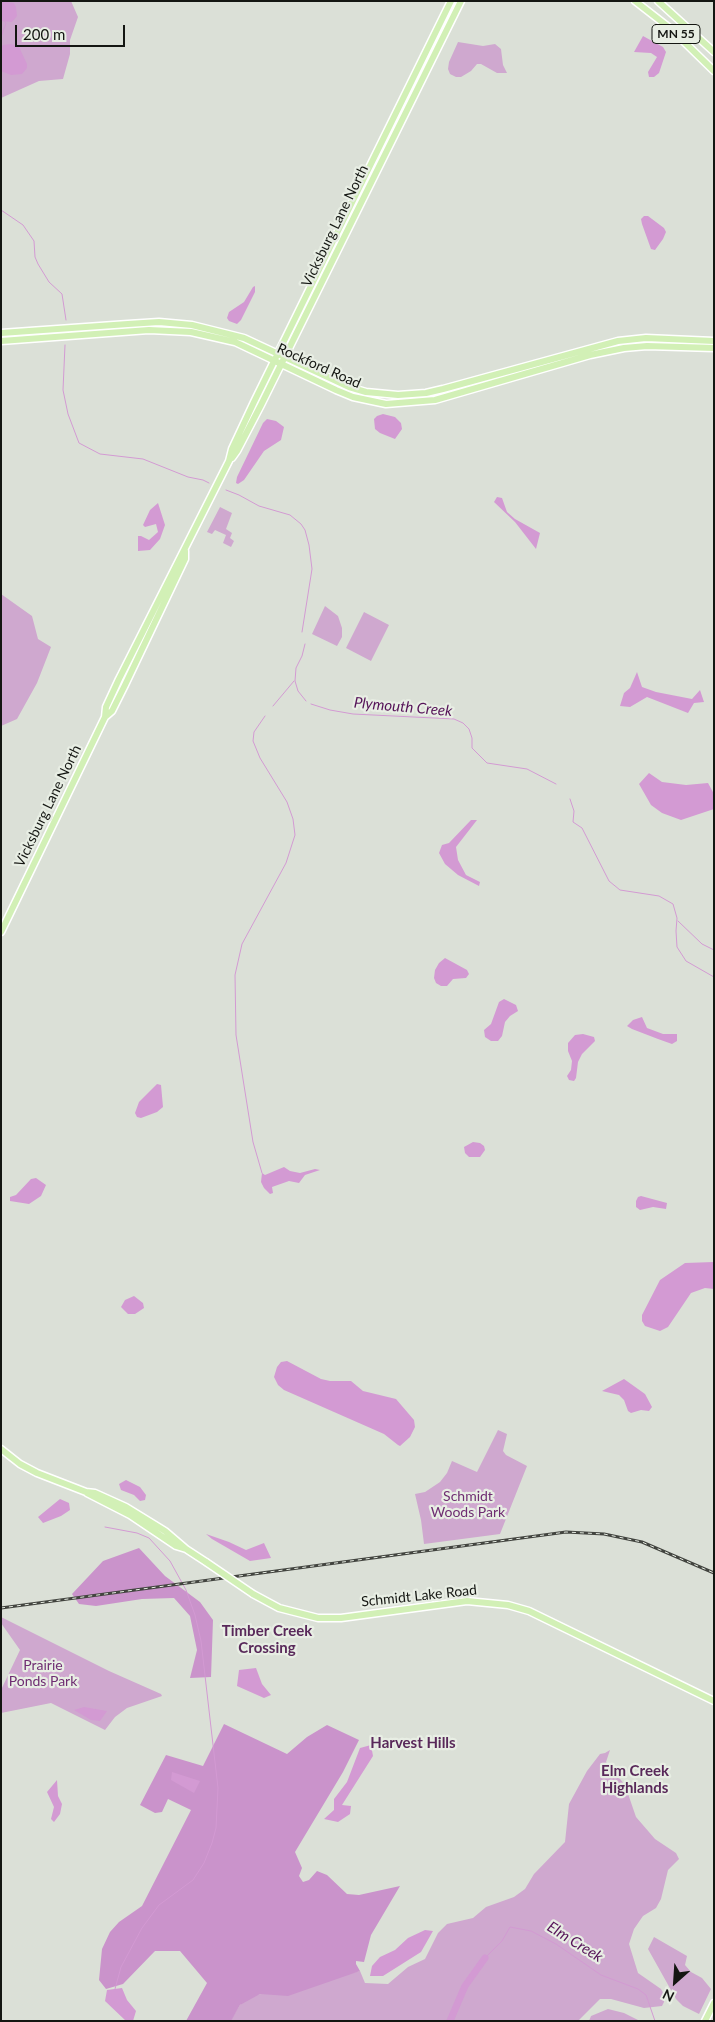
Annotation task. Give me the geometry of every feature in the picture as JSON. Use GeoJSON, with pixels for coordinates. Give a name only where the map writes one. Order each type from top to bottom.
{"type":"FeatureCollection","features":[{"type":"Feature","properties":{"kind":"main road","name":"Vicksburg Lane North"},"geometry":{"type":"LineString","coordinates":[[229,461],[237,451],[281,364],[281,355],[450,1]]}},
{"type":"Feature","properties":{"kind":"main road","name":"Vicksburg Lane North"},"geometry":{"type":"LineString","coordinates":[[1,932],[105,717],[106,707],[116,685],[229,461],[236,440],[274,361],[281,355],[461,1]]}},
{"type":"Feature","properties":{"kind":"main road","name":"MN 55"},"geometry":{"type":"LineString","coordinates":[[635,1],[671,29],[714,71]]}},
{"type":"Feature","properties":{"kind":"main road","name":"MN 55"},"geometry":{"type":"LineString","coordinates":[[658,1],[714,52]]}},
{"type":"Feature","properties":{"kind":"main road","name":"Rockford Road"},"geometry":{"type":"LineString","coordinates":[[1,333],[128,324],[175,323],[219,330],[244,338],[349,387],[382,394],[410,395],[443,390],[618,341],[646,338],[714,340]]}},
{"type":"Feature","properties":{"kind":"main road","name":"Rockford Road"},"geometry":{"type":"LineString","coordinates":[[1,341],[149,330],[174,330],[215,336],[235,342],[353,397],[386,404],[435,400],[590,355],[624,348],[647,346],[714,348]]}},
{"type":"Feature","properties":{"kind":"main road","name":"Schmidt Lake Road"},"geometry":{"type":"LineString","coordinates":[[1,1449],[20,1464],[36,1473],[110,1499],[164,1531],[186,1550]]}},
{"type":"Feature","properties":{"kind":"main road","name":"Schmidt Lake Road"},"geometry":{"type":"LineString","coordinates":[[86,1492],[94,1498],[130,1515],[268,1603],[291,1612],[329,1618],[467,1601],[508,1605],[529,1611],[713,1700]]}},
{"type":"Feature","properties":{"kind":"main road"},"geometry":{"type":"LineString","coordinates":[[155,1531],[164,1531]]}},
{"type":"Feature","properties":{"kind":"main road"},"geometry":{"type":"LineString","coordinates":[[705,2021],[714,2003]]}},
{"type":"Feature","properties":{"kind":"green space"},"geometry":{"type":"Polygon","coordinates":[[[1,1],[71,1],[78,17],[70,40],[70,54],[63,79],[39,81],[1,98],[1,1]]]}},
{"type":"Feature","properties":{"kind":"green space"},"geometry":{"type":"Polygon","coordinates":[[[458,42],[483,46],[495,44],[501,49],[503,65],[507,73],[497,73],[481,64],[477,64],[471,71],[461,77],[450,74],[448,69],[449,62],[458,42]]]}},
{"type":"Feature","properties":{"kind":"green space"},"geometry":{"type":"Polygon","coordinates":[[[220,507],[232,513],[226,529],[232,533],[230,538],[234,541],[231,547],[223,543],[226,535],[215,530],[212,534],[207,532],[220,507]]]}},
{"type":"Feature","properties":{"kind":"green space"},"geometry":{"type":"Polygon","coordinates":[[[1,594],[32,616],[38,639],[51,647],[37,683],[17,719],[1,726],[1,594]]]}},
{"type":"Feature","properties":{"kind":"green space"},"geometry":{"type":"Polygon","coordinates":[[[325,606],[338,616],[342,628],[342,637],[337,646],[312,634],[325,606]]]}},
{"type":"Feature","properties":{"kind":"green space"},"geometry":{"type":"Polygon","coordinates":[[[364,612],[389,625],[371,661],[346,648],[364,612]]]}},
{"type":"Feature","properties":{"kind":"green space","name":"Schmidt Woods Park"},"geometry":{"type":"Polygon","coordinates":[[[498,1430],[507,1434],[503,1451],[506,1455],[527,1466],[500,1534],[424,1544],[415,1494],[425,1492],[440,1482],[447,1473],[452,1461],[477,1472],[498,1430]]]}},
{"type":"Feature","properties":{"kind":"green space","name":"Prairie Ponds Park"},"geometry":{"type":"Polygon","coordinates":[[[1,1617],[162,1696],[127,1708],[115,1717],[105,1730],[51,1703],[1,1713],[1,1690],[20,1650],[1,1623],[1,1617]]]}},
{"type":"Feature","properties":{"kind":"green space"},"geometry":{"type":"Polygon","coordinates":[[[610,1750],[606,1762],[625,1785],[636,1817],[655,1839],[676,1853],[679,1859],[668,1870],[661,1899],[656,1908],[643,1916],[634,1929],[629,1944],[638,1973],[661,1989],[666,1998],[662,2006],[644,2008],[611,1999],[600,1999],[578,2021],[230,2021],[240,2005],[251,1995],[271,1993],[360,1971],[365,1983],[388,1984],[408,1967],[425,1959],[438,1933],[447,1924],[473,1918],[486,1907],[514,1897],[525,1889],[534,1874],[565,1842],[569,1804],[587,1771],[600,1754],[610,1750]]]}},
{"type":"Feature","properties":{"kind":"green space"},"geometry":{"type":"Polygon","coordinates":[[[654,1937],[687,1956],[685,1965],[691,1972],[702,1978],[711,1989],[699,2014],[683,2006],[676,1999],[648,1949],[654,1937]]]}},
{"type":"Feature","properties":{"kind":"green space"},"geometry":{"type":"Polygon","coordinates":[[[608,2009],[624,2013],[640,2021],[589,2021],[591,2016],[608,2009]]]}},
{"type":"Feature","properties":{"kind":"shaded area"},"geometry":{"type":"Polygon","coordinates":[[[1,1],[14,3],[17,16],[12,22],[1,21],[1,1]]]}},
{"type":"Feature","properties":{"kind":"shaded area"},"geometry":{"type":"Polygon","coordinates":[[[643,36],[663,47],[666,52],[659,73],[654,77],[649,77],[648,72],[657,57],[651,53],[634,52],[643,36]]]}},
{"type":"Feature","properties":{"kind":"shaded area"},"geometry":{"type":"Polygon","coordinates":[[[11,44],[19,47],[27,64],[27,68],[22,74],[11,75],[1,71],[1,47],[11,44]]]}},
{"type":"Feature","properties":{"kind":"shaded area"},"geometry":{"type":"Polygon","coordinates":[[[644,216],[648,216],[664,228],[666,232],[655,250],[651,249],[642,224],[641,219],[644,216]]]}},
{"type":"Feature","properties":{"kind":"shaded area"},"geometry":{"type":"Polygon","coordinates":[[[255,286],[255,292],[241,320],[237,324],[229,321],[227,318],[229,312],[244,302],[255,286]]]}},
{"type":"Feature","properties":{"kind":"shaded area"},"geometry":{"type":"Polygon","coordinates":[[[383,414],[395,417],[401,423],[402,429],[395,439],[375,429],[374,419],[383,414]]]}},
{"type":"Feature","properties":{"kind":"shaded area"},"geometry":{"type":"Polygon","coordinates":[[[267,419],[276,421],[284,427],[281,440],[264,451],[244,480],[238,484],[236,483],[237,477],[263,423],[267,419]]]}},
{"type":"Feature","properties":{"kind":"shaded area"},"geometry":{"type":"Polygon","coordinates":[[[497,497],[502,498],[507,512],[515,519],[540,533],[536,549],[515,522],[494,502],[497,497]]]}},
{"type":"Feature","properties":{"kind":"shaded area"},"geometry":{"type":"Polygon","coordinates":[[[158,503],[165,525],[160,539],[150,550],[138,551],[138,536],[149,540],[158,532],[156,524],[145,527],[143,525],[150,510],[158,503]]]}},
{"type":"Feature","properties":{"kind":"shaded area"},"geometry":{"type":"Polygon","coordinates":[[[637,672],[642,687],[656,692],[692,699],[700,690],[704,702],[694,703],[688,713],[647,697],[630,707],[620,706],[624,693],[630,688],[637,672]]]}},
{"type":"Feature","properties":{"kind":"shaded area"},"geometry":{"type":"Polygon","coordinates":[[[649,773],[662,782],[686,785],[708,783],[714,794],[714,809],[681,820],[662,813],[651,805],[639,784],[649,773]]]}},
{"type":"Feature","properties":{"kind":"shaded area"},"geometry":{"type":"Polygon","coordinates":[[[471,820],[477,820],[456,847],[458,860],[466,875],[480,882],[479,886],[458,875],[445,864],[439,853],[442,845],[449,843],[471,820]]]}},
{"type":"Feature","properties":{"kind":"shaded area"},"geometry":{"type":"Polygon","coordinates":[[[445,958],[467,970],[469,974],[466,978],[453,979],[447,986],[441,986],[436,983],[434,978],[435,970],[445,958]]]}},
{"type":"Feature","properties":{"kind":"shaded area"},"geometry":{"type":"Polygon","coordinates":[[[504,999],[516,1005],[518,1011],[505,1022],[502,1036],[498,1041],[491,1041],[485,1037],[484,1030],[491,1024],[499,1002],[504,999]]]}},
{"type":"Feature","properties":{"kind":"shaded area"},"geometry":{"type":"Polygon","coordinates":[[[642,1017],[647,1028],[663,1034],[677,1034],[677,1041],[672,1044],[627,1026],[633,1020],[642,1017]]]}},
{"type":"Feature","properties":{"kind":"shaded area"},"geometry":{"type":"Polygon","coordinates":[[[583,1034],[594,1037],[595,1041],[582,1054],[578,1062],[574,1081],[569,1080],[567,1076],[571,1070],[572,1061],[568,1051],[568,1043],[575,1035],[583,1034]]]}},
{"type":"Feature","properties":{"kind":"shaded area"},"geometry":{"type":"Polygon","coordinates":[[[157,1084],[161,1085],[163,1107],[157,1112],[141,1118],[137,1117],[135,1113],[139,1102],[157,1084]]]}},
{"type":"Feature","properties":{"kind":"shaded area"},"geometry":{"type":"Polygon","coordinates":[[[473,1142],[484,1146],[485,1150],[480,1157],[469,1157],[465,1153],[464,1147],[473,1142]]]}},
{"type":"Feature","properties":{"kind":"shaded area"},"geometry":{"type":"Polygon","coordinates":[[[284,1167],[290,1171],[300,1173],[315,1169],[320,1170],[305,1175],[299,1183],[289,1181],[272,1187],[273,1193],[270,1194],[261,1182],[262,1173],[265,1175],[284,1167]]]}},
{"type":"Feature","properties":{"kind":"shaded area"},"geometry":{"type":"Polygon","coordinates":[[[36,1178],[46,1185],[41,1196],[29,1204],[10,1201],[10,1197],[16,1195],[31,1179],[36,1178]]]}},
{"type":"Feature","properties":{"kind":"shaded area"},"geometry":{"type":"Polygon","coordinates":[[[641,1196],[667,1203],[666,1209],[653,1207],[640,1210],[636,1207],[636,1201],[641,1196]]]}},
{"type":"Feature","properties":{"kind":"shaded area"},"geometry":{"type":"Polygon","coordinates":[[[714,1262],[714,1289],[705,1288],[691,1293],[668,1327],[660,1331],[645,1326],[642,1321],[642,1315],[660,1280],[685,1263],[714,1262]]]}},
{"type":"Feature","properties":{"kind":"shaded area"},"geometry":{"type":"Polygon","coordinates":[[[134,1296],[143,1303],[144,1308],[135,1314],[128,1314],[121,1307],[125,1300],[134,1296]]]}},
{"type":"Feature","properties":{"kind":"shaded area"},"geometry":{"type":"Polygon","coordinates":[[[287,1361],[321,1379],[351,1381],[363,1391],[396,1399],[414,1420],[415,1427],[410,1437],[400,1446],[384,1434],[284,1390],[278,1385],[274,1377],[277,1367],[281,1362],[287,1361]]]}},
{"type":"Feature","properties":{"kind":"shaded area"},"geometry":{"type":"Polygon","coordinates":[[[624,1379],[645,1394],[652,1407],[649,1411],[641,1410],[631,1413],[619,1395],[602,1391],[624,1379]]]}},
{"type":"Feature","properties":{"kind":"shaded area"},"geometry":{"type":"Polygon","coordinates":[[[126,1480],[140,1487],[146,1495],[145,1500],[140,1501],[134,1495],[121,1490],[119,1484],[126,1480]]]}},
{"type":"Feature","properties":{"kind":"shaded area"},"geometry":{"type":"Polygon","coordinates":[[[60,1499],[69,1503],[70,1510],[61,1516],[43,1523],[38,1517],[60,1499]]]}},
{"type":"Feature","properties":{"kind":"shaded area"},"geometry":{"type":"Polygon","coordinates":[[[206,1534],[246,1550],[264,1543],[271,1558],[250,1561],[206,1534]]]}},
{"type":"Feature","properties":{"kind":"shaded area"},"geometry":{"type":"Polygon","coordinates":[[[139,1548],[165,1576],[200,1602],[213,1620],[211,1677],[190,1678],[197,1650],[190,1616],[174,1598],[142,1599],[96,1606],[79,1604],[72,1594],[103,1561],[139,1548]]]}},
{"type":"Feature","properties":{"kind":"shaded area"},"geometry":{"type":"Polygon","coordinates":[[[256,1668],[262,1684],[271,1695],[264,1698],[237,1686],[239,1670],[256,1668]]]}},
{"type":"Feature","properties":{"kind":"shaded area"},"geometry":{"type":"Polygon","coordinates":[[[84,1707],[107,1711],[100,1721],[91,1720],[74,1710],[84,1707]]]}},
{"type":"Feature","properties":{"kind":"shaded area"},"geometry":{"type":"Polygon","coordinates":[[[224,1724],[287,1754],[307,1737],[327,1725],[359,1740],[343,1772],[295,1852],[302,1868],[299,1876],[303,1882],[309,1880],[317,1871],[327,1875],[347,1894],[359,1895],[400,1886],[371,1935],[364,1962],[356,1961],[360,1971],[288,1996],[260,1994],[240,2005],[231,2021],[186,2021],[207,1983],[180,1951],[155,1951],[123,1984],[106,1989],[99,1980],[102,1949],[110,1932],[119,1922],[142,1906],[191,1810],[168,1799],[162,1812],[155,1813],[140,1805],[166,1755],[203,1766],[224,1724]]]}},
{"type":"Feature","properties":{"kind":"shaded area"},"geometry":{"type":"Polygon","coordinates":[[[371,1745],[373,1756],[342,1805],[351,1806],[350,1814],[338,1822],[324,1819],[334,1810],[334,1799],[347,1782],[360,1748],[371,1745]]]}},
{"type":"Feature","properties":{"kind":"shaded area"},"geometry":{"type":"Polygon","coordinates":[[[172,1772],[200,1781],[194,1793],[171,1780],[172,1772]]]}},
{"type":"Feature","properties":{"kind":"shaded area"},"geometry":{"type":"Polygon","coordinates":[[[57,1780],[58,1796],[62,1804],[60,1814],[54,1822],[51,1819],[54,1807],[47,1792],[57,1780]]]}},
{"type":"Feature","properties":{"kind":"shaded area"},"geometry":{"type":"Polygon","coordinates":[[[425,1930],[433,1931],[421,1952],[383,1976],[370,1976],[372,1966],[380,1957],[395,1950],[408,1938],[425,1930]]]}},
{"type":"Feature","properties":{"kind":"shaded area"},"geometry":{"type":"Polygon","coordinates":[[[122,1988],[127,2000],[136,2011],[133,2021],[126,2021],[105,2001],[107,1990],[122,1988]]]}},
{"type":"Feature","properties":{"kind":"waterway","name":"Plymouth Creek"},"geometry":{"type":"LineString","coordinates":[[1,37],[6,23],[4,21]]}},
{"type":"Feature","properties":{"kind":"waterway","name":"Plymouth Creek"},"geometry":{"type":"LineString","coordinates":[[1,210],[23,225],[34,241],[35,257],[38,264],[49,282],[62,294],[66,320]]}},
{"type":"Feature","properties":{"kind":"waterway","name":"Plymouth Creek"},"geometry":{"type":"LineString","coordinates":[[65,345],[63,390],[68,414],[79,443],[100,454],[143,459],[188,477],[209,483]]}},
{"type":"Feature","properties":{"kind":"waterway","name":"Plymouth Creek"},"geometry":{"type":"LineString","coordinates":[[226,490],[259,506],[290,515],[305,530],[312,569],[302,632]]}},
{"type":"Feature","properties":{"kind":"waterway","name":"Plymouth Creek"},"geometry":{"type":"LineString","coordinates":[[305,644],[296,668],[295,681],[298,691],[306,701]]}},
{"type":"Feature","properties":{"kind":"waterway"},"geometry":{"type":"LineString","coordinates":[[273,706],[294,681]]}},
{"type":"Feature","properties":{"kind":"waterway","name":"Plymouth Creek"},"geometry":{"type":"LineString","coordinates":[[311,704],[353,714],[454,719],[463,723],[469,729],[472,738],[472,748],[487,763],[527,769],[556,784]]}},
{"type":"Feature","properties":{"kind":"waterway"},"geometry":{"type":"LineString","coordinates":[[262,1173],[253,1142],[236,1035],[235,975],[242,944],[286,863],[295,835],[293,819],[287,802],[260,758],[253,741],[254,732],[265,716]]}},
{"type":"Feature","properties":{"kind":"waterway","name":"Plymouth Creek"},"geometry":{"type":"LineString","coordinates":[[570,799],[574,811],[573,822],[582,828],[609,881],[620,890],[659,896],[673,904],[677,918],[677,947],[686,961],[714,977]]}},
{"type":"Feature","properties":{"kind":"waterway","name":"Plymouth Creek"},"geometry":{"type":"LineString","coordinates":[[678,921],[702,944],[714,950]]}},
{"type":"Feature","properties":{"kind":"waterway"},"geometry":{"type":"LineString","coordinates":[[105,1527],[137,1533],[149,1538],[170,1561],[186,1590],[195,1615],[201,1641],[218,1788],[216,1828],[204,1863],[193,1880],[159,1905],[142,1928],[121,1967],[115,1989]]}},
{"type":"Feature","properties":{"kind":"waterway","name":"Elm Creek"},"geometry":{"type":"LineString","coordinates":[[485,1958],[502,1941],[510,1927],[531,1931],[556,1944],[601,1975],[638,1989],[646,1995],[655,2021]]}},
{"type":"Feature","properties":{"kind":"waterway","name":"Elm Creek"},"geometry":{"type":"LineString","coordinates":[[450,2021],[465,1986],[485,1958]]}},
{"type":"Feature","properties":{"kind":"railway"},"geometry":{"type":"LineString","coordinates":[[1,1608],[566,1532],[604,1534],[642,1542],[714,1573]]}},
{"type":"Feature","properties":{"kind":"district","name":"Timber Creek Crossing"},"geometry":{"type":"Point","coordinates":[267,1640]}},
{"type":"Feature","properties":{"kind":"district","name":"Harvest Hills"},"geometry":{"type":"Point","coordinates":[413,1743]}},
{"type":"Feature","properties":{"kind":"district","name":"Elm Creek Highlands"},"geometry":{"type":"Point","coordinates":[635,1780]}}]}
